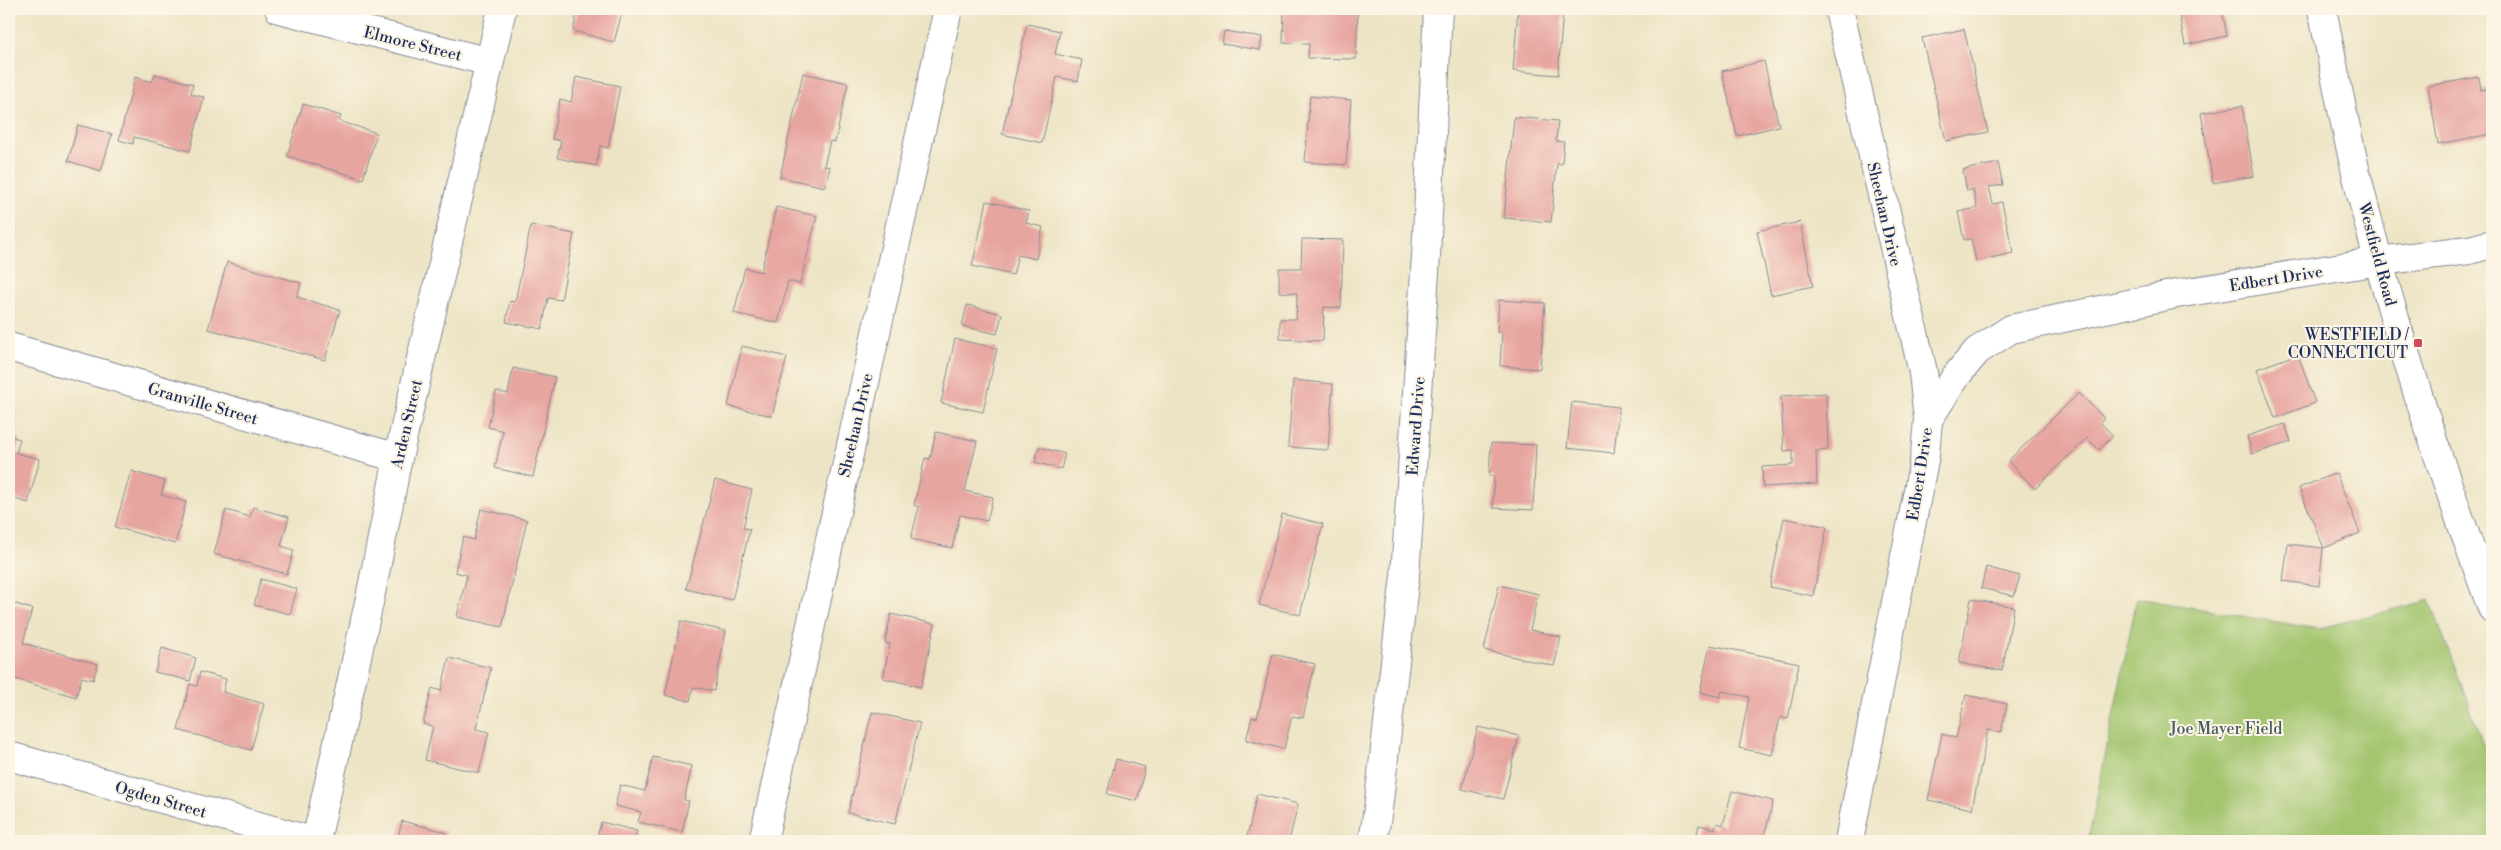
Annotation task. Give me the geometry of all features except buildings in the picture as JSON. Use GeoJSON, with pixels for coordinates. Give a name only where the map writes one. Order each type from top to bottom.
{"type":"FeatureCollection","features":[{"type":"Feature","properties":{"kind":"street","name":"Elmore Street"},"geometry":{"type":"LineString","coordinates":[[279,9],[490,62]]}},
{"type":"Feature","properties":{"kind":"street","name":"Arden Street"},"geometry":{"type":"LineString","coordinates":[[314,841],[370,598],[398,458],[502,9]]}},
{"type":"Feature","properties":{"kind":"street","name":"Sheehan Drive"},"geometry":{"type":"LineString","coordinates":[[763,841],[948,9]]}},
{"type":"Feature","properties":{"kind":"street","name":"Edward Drive"},"geometry":{"type":"LineString","coordinates":[[1373,841],[1405,576],[1426,256],[1438,9]]}},
{"type":"Feature","properties":{"kind":"street","name":"Sheehan Drive"},"geometry":{"type":"LineString","coordinates":[[1839,9],[1923,372],[1928,420]]}},
{"type":"Feature","properties":{"kind":"street","name":"Westfield Road"},"geometry":{"type":"LineString","coordinates":[[2322,9],[2341,103],[2379,261],[2423,410],[2492,608]]}},
{"type":"Feature","properties":{"kind":"street","name":"Edbert Drive"},"geometry":{"type":"LineString","coordinates":[[1849,841],[1925,454],[1928,420],[1966,363],[1977,351],[2011,329],[2176,294],[2379,261],[2469,250],[2492,244]]}},
{"type":"Feature","properties":{"kind":"street","name":"Granville Street"},"geometry":{"type":"LineString","coordinates":[[9,347],[398,458]]}},
{"type":"Feature","properties":{"kind":"street","name":"Ogden Street"},"geometry":{"type":"LineString","coordinates":[[9,756],[314,841]]}},
{"type":"Feature","properties":{"kind":"green space","name":"Joe Mayer Field"},"geometry":{"type":"Polygon","coordinates":[[[2137,598],[2317,629],[2430,600],[2492,769],[2492,841],[2088,841],[2137,598]]]}},
{"type":"Feature","properties":{"kind":"place","name":"WESTFIELD / CONNECTICUT"},"geometry":{"type":"Point","coordinates":[2418,343]}}]}
